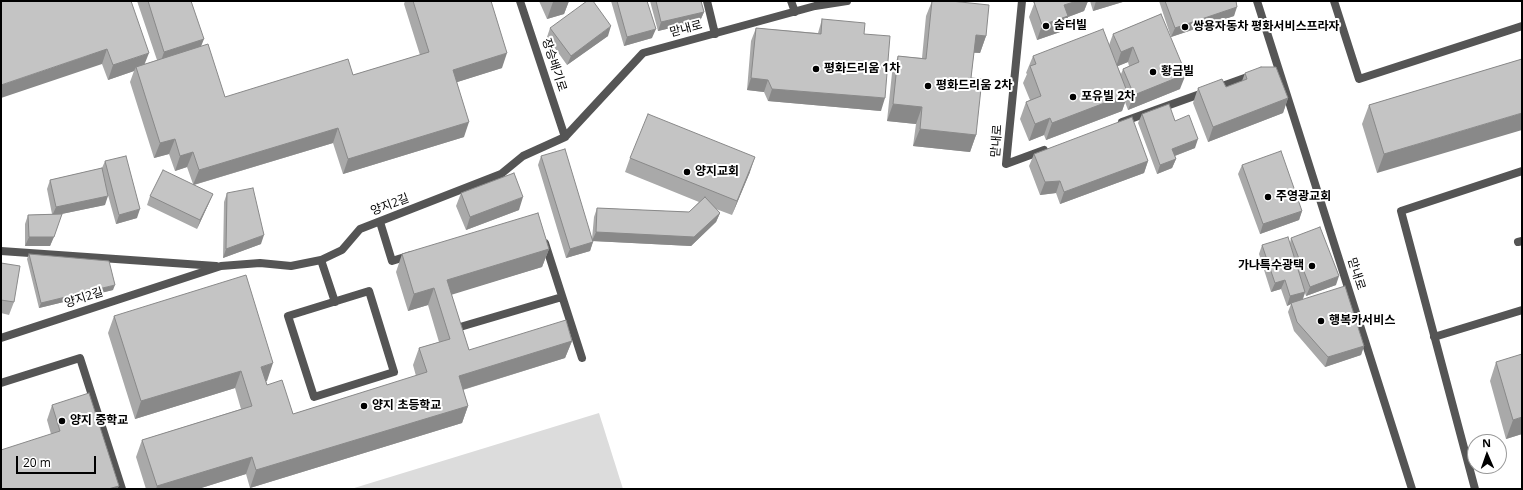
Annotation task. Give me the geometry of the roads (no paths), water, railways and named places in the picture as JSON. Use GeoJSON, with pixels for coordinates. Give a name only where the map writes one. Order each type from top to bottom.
{"type":"FeatureCollection","features":[{"type":"Feature","properties":{"kind":"street","name":"장승배기로"},"geometry":{"type":"LineString","coordinates":[[520,1],[565,137]]}},
{"type":"Feature","properties":{"kind":"street"},"geometry":{"type":"LineString","coordinates":[[707,1],[715,34]]}},
{"type":"Feature","properties":{"kind":"street"},"geometry":{"type":"LineString","coordinates":[[791,1],[794,12]]}},
{"type":"Feature","properties":{"kind":"street","name":"맏내로"},"geometry":{"type":"LineString","coordinates":[[565,137],[643,53],[815,6],[847,1]]}},
{"type":"Feature","properties":{"kind":"street","name":"맏내로"},"geometry":{"type":"LineString","coordinates":[[1022,1],[1006,164],[1050,148]]}},
{"type":"Feature","properties":{"kind":"street","name":"맏내로"},"geometry":{"type":"LineString","coordinates":[[1257,1],[1270,69],[1412,489]]}},
{"type":"Feature","properties":{"kind":"street"},"geometry":{"type":"LineString","coordinates":[[1334,1],[1359,79],[1522,26]]}},
{"type":"Feature","properties":{"kind":"street"},"geometry":{"type":"LineString","coordinates":[[1116,124],[1270,69]]}},
{"type":"Feature","properties":{"kind":"street","name":"양지2길"},"geometry":{"type":"LineString","coordinates":[[1,251],[221,266],[260,263],[291,266],[320,260],[342,250],[360,229],[501,174],[523,156],[565,137]]}},
{"type":"Feature","properties":{"kind":"street"},"geometry":{"type":"LineString","coordinates":[[1475,489],[1401,211],[1522,172]]}},
{"type":"Feature","properties":{"kind":"street"},"geometry":{"type":"LineString","coordinates":[[380,222],[392,261],[423,252]]}},
{"type":"Feature","properties":{"kind":"street"},"geometry":{"type":"LineString","coordinates":[[543,238],[582,358]]}},
{"type":"Feature","properties":{"kind":"street"},"geometry":{"type":"LineString","coordinates":[[320,260],[335,302]]}},
{"type":"Feature","properties":{"kind":"street","name":"양지2길"},"geometry":{"type":"LineString","coordinates":[[1,338],[221,266]]}},
{"type":"Feature","properties":{"kind":"street"},"geometry":{"type":"LineString","coordinates":[[369,291],[394,372],[314,397],[288,316],[335,302],[369,291]]}},
{"type":"Feature","properties":{"kind":"street"},"geometry":{"type":"LineString","coordinates":[[460,327],[562,297]]}},
{"type":"Feature","properties":{"kind":"street"},"geometry":{"type":"LineString","coordinates":[[1434,337],[1522,310]]}},
{"type":"Feature","properties":{"kind":"street"},"geometry":{"type":"LineString","coordinates":[[1,383],[80,358],[122,489]]}},
{"type":"Feature","properties":{"kind":"place","name":"숨터빌"},"geometry":{"type":"Point","coordinates":[1046,26]}},
{"type":"Feature","properties":{"kind":"place","name":"쌍용자동차 평화서비스프라자"},"geometry":{"type":"Point","coordinates":[1185,27]}},
{"type":"Feature","properties":{"kind":"place","name":"평화드리움 1차"},"geometry":{"type":"Point","coordinates":[816,69]}},
{"type":"Feature","properties":{"kind":"place","name":"황금빌"},"geometry":{"type":"Point","coordinates":[1153,72]}},
{"type":"Feature","properties":{"kind":"place","name":"평화드리움 2차"},"geometry":{"type":"Point","coordinates":[928,86]}},
{"type":"Feature","properties":{"kind":"place","name":"포유빌 2차"},"geometry":{"type":"Point","coordinates":[1073,97]}},
{"type":"Feature","properties":{"kind":"place","name":"양지교회"},"geometry":{"type":"Point","coordinates":[687,172]}},
{"type":"Feature","properties":{"kind":"place","name":"주영광교회"},"geometry":{"type":"Point","coordinates":[1268,197]}},
{"type":"Feature","properties":{"kind":"place","name":"가나특수광택"},"geometry":{"type":"Point","coordinates":[1312,266]}},
{"type":"Feature","properties":{"kind":"place","name":"행복카서비스"},"geometry":{"type":"Point","coordinates":[1321,321]}},
{"type":"Feature","properties":{"kind":"place","name":"양지 초등학교"},"geometry":{"type":"Point","coordinates":[364,406]}},
{"type":"Feature","properties":{"kind":"place","name":"양지 중학교"},"geometry":{"type":"Point","coordinates":[62,421]}}]}
